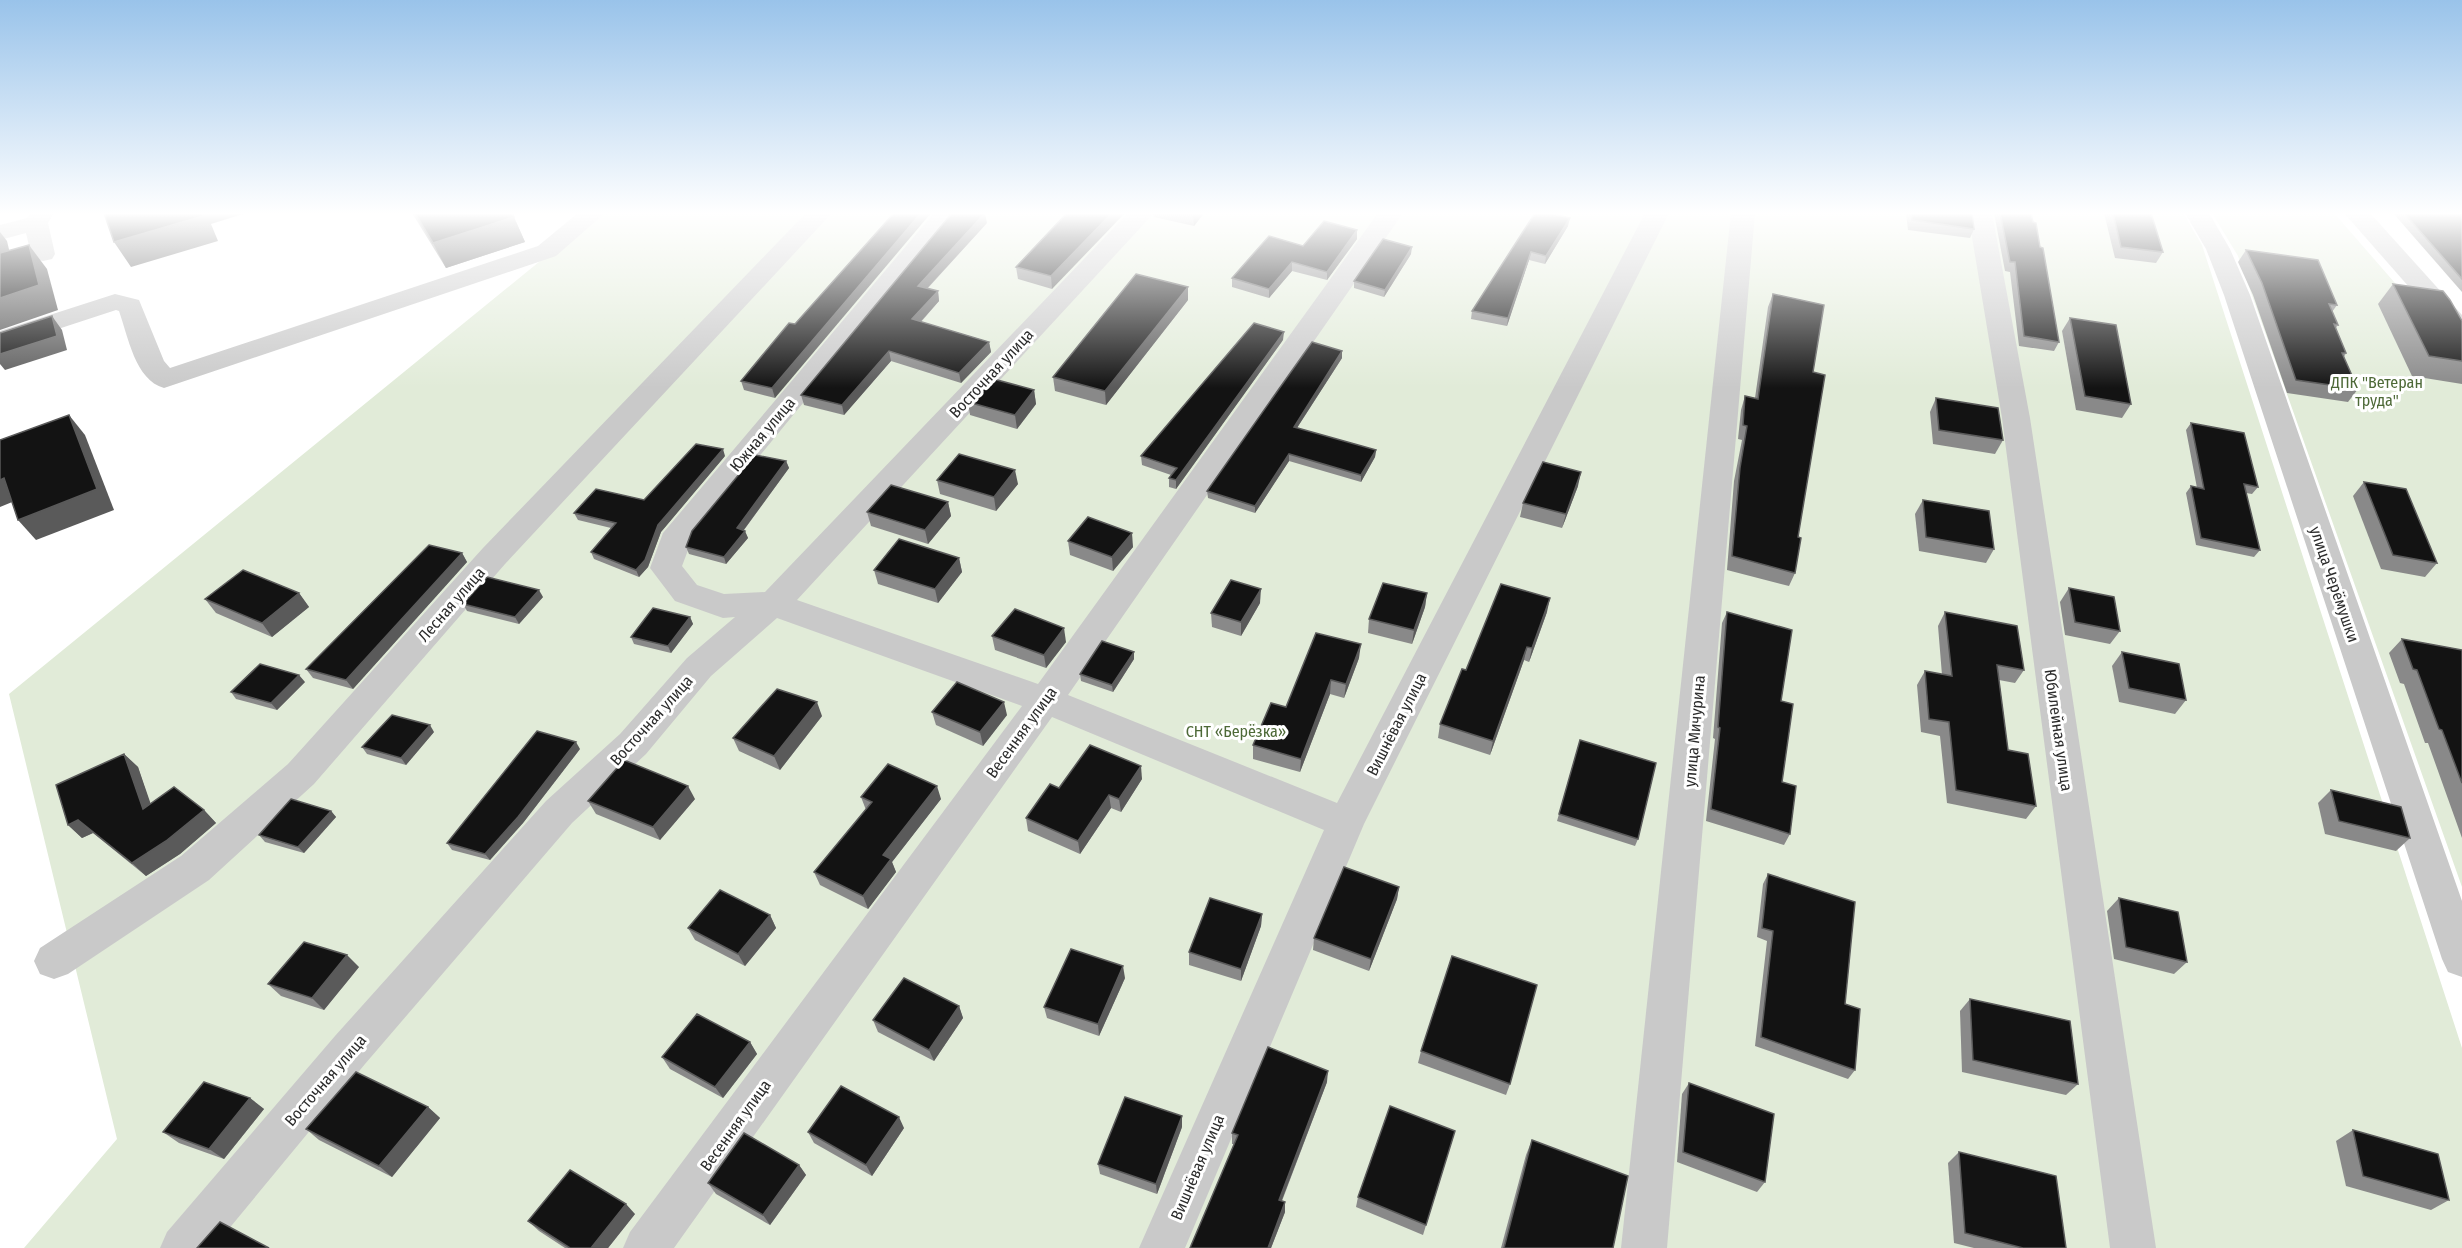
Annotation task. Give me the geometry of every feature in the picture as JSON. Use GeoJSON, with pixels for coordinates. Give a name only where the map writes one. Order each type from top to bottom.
{"type":"FeatureCollection","features":[{"type":"Feature","properties":{"kind":"street"},"geometry":{"type":"LineString","coordinates":[[0,340],[115,302],[130,306],[151,363],[164,379],[486,271]]}},
{"type":"Feature","properties":{"kind":"street","name":"Лесная улица"},"geometry":{"type":"LineString","coordinates":[[54,961],[195,868],[301,774],[494,556],[765,271]]}},
{"type":"Feature","properties":{"kind":"street","name":"Южная улица"},"geometry":{"type":"LineString","coordinates":[[773,604],[723,606],[686,593],[666,568],[679,533],[898,271]]}},
{"type":"Feature","properties":{"kind":"street","name":"Восточная улица"},"geometry":{"type":"LineString","coordinates":[[183,1248],[350,1050],[559,812],[633,744],[699,667],[773,604],[1087,271]]}},
{"type":"Feature","properties":{"kind":"street","name":"Весенняя улица"},"geometry":{"type":"LineString","coordinates":[[646,1248],[1045,700],[1350,271]]}},
{"type":"Feature","properties":{"kind":"street","name":"Вишнёвая улица"},"geometry":{"type":"LineString","coordinates":[[1162,1248],[1346,823],[1628,271]]}},
{"type":"Feature","properties":{"kind":"street","name":"улица Мичурина"},"geometry":{"type":"LineString","coordinates":[[1644,1248],[1737,271]]}},
{"type":"Feature","properties":{"kind":"street","name":"Юбилейная улица"},"geometry":{"type":"LineString","coordinates":[[1990,271],[2016,418],[2133,1248]]}},
{"type":"Feature","properties":{"kind":"street","name":"улица Черёмушки"},"geometry":{"type":"LineString","coordinates":[[2227,271],[2462,959]]}},
{"type":"Feature","properties":{"kind":"street"},"geometry":{"type":"LineString","coordinates":[[2408,271],[2462,331]]}},
{"type":"Feature","properties":{"kind":"street"},"geometry":{"type":"LineString","coordinates":[[773,604],[1045,700],[1346,823]]}},
{"type":"Feature","properties":{"kind":"green space","name":"СНТ «Берёзка»"},"geometry":{"type":"Polygon","coordinates":[[[528,271],[2210,271],[2462,1048],[2462,1248],[24,1248],[117,1139],[9,694],[528,271]]]}},
{"type":"Feature","properties":{"kind":"green space","name":"ДПК \"Ветеран труда\""},"geometry":{"type":"Polygon","coordinates":[[[2243,271],[2385,271],[2462,360],[2462,887],[2243,271]]]}},
{"type":"Feature","properties":{"kind":"building"},"geometry":{"type":"Polygon","coordinates":[[[0,271],[36,271],[39,285],[0,298],[0,271]]]}},
{"type":"Feature","properties":{"kind":"building"},"geometry":{"type":"Polygon","coordinates":[[[842,271],[871,271],[772,388],[741,381],[789,323],[795,324],[842,271]]]}},
{"type":"Feature","properties":{"kind":"building"},"geometry":{"type":"Polygon","coordinates":[[[904,271],[932,271],[918,286],[938,291],[912,319],[989,342],[959,373],[889,351],[842,405],[801,395],[904,271]]]}},
{"type":"Feature","properties":{"kind":"building"},"geometry":{"type":"Polygon","coordinates":[[[1032,271],[1056,271],[1051,276],[1032,271]]]}},
{"type":"Feature","properties":{"kind":"building"},"geometry":{"type":"Polygon","coordinates":[[[1238,271],[1284,271],[1269,289],[1232,278],[1238,271]]]}},
{"type":"Feature","properties":{"kind":"building"},"geometry":{"type":"Polygon","coordinates":[[[1361,271],[1397,271],[1385,290],[1354,281],[1361,271]]]}},
{"type":"Feature","properties":{"kind":"building"},"geometry":{"type":"Polygon","coordinates":[[[1498,271],[1524,271],[1508,318],[1472,311],[1498,271]]]}},
{"type":"Feature","properties":{"kind":"building"},"geometry":{"type":"Polygon","coordinates":[[[2016,271],[2047,271],[2059,342],[2024,336],[2016,271]]]}},
{"type":"Feature","properties":{"kind":"building"},"geometry":{"type":"Polygon","coordinates":[[[2256,271],[2323,271],[2337,305],[2329,304],[2338,325],[2334,324],[2346,353],[2342,353],[2358,389],[2296,380],[2256,271]]]}},
{"type":"Feature","properties":{"kind":"building"},"geometry":{"type":"Polygon","coordinates":[[[2455,271],[2462,271],[2462,279],[2455,271]]]}},
{"type":"Feature","properties":{"kind":"building"},"geometry":{"type":"Polygon","coordinates":[[[1136,274],[1188,287],[1105,391],[1053,377],[1136,274]]]}},
{"type":"Feature","properties":{"kind":"building"},"geometry":{"type":"Polygon","coordinates":[[[2393,284],[2443,291],[2462,321],[2462,361],[2429,356],[2393,284]]]}},
{"type":"Feature","properties":{"kind":"building"},"geometry":{"type":"Polygon","coordinates":[[[1773,294],[1824,305],[1813,372],[1825,375],[1798,537],[1801,538],[1795,573],[1732,556],[1740,468],[1747,426],[1743,425],[1745,396],[1758,399],[1773,294]]]}},
{"type":"Feature","properties":{"kind":"building"},"geometry":{"type":"Polygon","coordinates":[[[52,316],[57,336],[0,354],[0,333],[52,316]]]}},
{"type":"Feature","properties":{"kind":"building"},"geometry":{"type":"Polygon","coordinates":[[[2070,318],[2116,325],[2131,404],[2085,396],[2070,318]]]}},
{"type":"Feature","properties":{"kind":"building"},"geometry":{"type":"Polygon","coordinates":[[[1254,323],[1284,332],[1176,480],[1169,478],[1177,468],[1141,456],[1254,323]]]}},
{"type":"Feature","properties":{"kind":"building"},"geometry":{"type":"Polygon","coordinates":[[[1312,342],[1342,351],[1294,427],[1376,450],[1361,475],[1289,454],[1255,506],[1207,491],[1312,342]]]}},
{"type":"Feature","properties":{"kind":"building"},"geometry":{"type":"Polygon","coordinates":[[[990,378],[1034,390],[1015,415],[968,402],[990,378]]]}},
{"type":"Feature","properties":{"kind":"building"},"geometry":{"type":"Polygon","coordinates":[[[1936,398],[1998,408],[2003,440],[1939,430],[1936,398]]]}},
{"type":"Feature","properties":{"kind":"building"},"geometry":{"type":"Polygon","coordinates":[[[69,415],[97,489],[18,520],[4,478],[0,480],[0,440],[69,415]]]}},
{"type":"Feature","properties":{"kind":"building"},"geometry":{"type":"Polygon","coordinates":[[[2191,423],[2244,433],[2258,487],[2244,484],[2260,550],[2201,538],[2191,486],[2204,489],[2191,423]]]}},
{"type":"Feature","properties":{"kind":"building"},"geometry":{"type":"Polygon","coordinates":[[[696,444],[723,449],[658,525],[645,560],[636,570],[591,552],[616,523],[574,513],[596,489],[644,500],[696,444]]]}},
{"type":"Feature","properties":{"kind":"building"},"geometry":{"type":"Polygon","coordinates":[[[959,454],[1015,470],[994,497],[937,480],[959,454]]]}},
{"type":"Feature","properties":{"kind":"building"},"geometry":{"type":"Polygon","coordinates":[[[755,455],[786,461],[737,528],[745,531],[724,557],[686,547],[692,531],[755,455]]]}},
{"type":"Feature","properties":{"kind":"building"},"geometry":{"type":"Polygon","coordinates":[[[1543,462],[1581,472],[1566,514],[1523,503],[1543,462]]]}},
{"type":"Feature","properties":{"kind":"building"},"geometry":{"type":"Polygon","coordinates":[[[2364,482],[2406,489],[2437,563],[2393,555],[2364,482]]]}},
{"type":"Feature","properties":{"kind":"building"},"geometry":{"type":"Polygon","coordinates":[[[891,485],[948,502],[925,530],[867,512],[891,485]]]}},
{"type":"Feature","properties":{"kind":"building"},"geometry":{"type":"Polygon","coordinates":[[[1923,500],[1989,511],[1994,549],[1926,537],[1923,500]]]}},
{"type":"Feature","properties":{"kind":"building"},"geometry":{"type":"Polygon","coordinates":[[[1088,517],[1132,533],[1112,557],[1068,541],[1088,517]]]}},
{"type":"Feature","properties":{"kind":"building"},"geometry":{"type":"Polygon","coordinates":[[[899,539],[959,558],[935,589],[874,570],[899,539]]]}},
{"type":"Feature","properties":{"kind":"building"},"geometry":{"type":"Polygon","coordinates":[[[429,545],[462,553],[346,680],[306,669],[429,545]]]}},
{"type":"Feature","properties":{"kind":"building"},"geometry":{"type":"Polygon","coordinates":[[[243,570],[299,593],[262,623],[205,599],[243,570]]]}},
{"type":"Feature","properties":{"kind":"building"},"geometry":{"type":"Polygon","coordinates":[[[487,577],[539,590],[515,617],[463,604],[487,577]]]}},
{"type":"Feature","properties":{"kind":"building"},"geometry":{"type":"Polygon","coordinates":[[[1231,580],[1261,589],[1241,622],[1211,613],[1231,580]]]}},
{"type":"Feature","properties":{"kind":"building"},"geometry":{"type":"Polygon","coordinates":[[[1383,583],[1427,593],[1414,630],[1369,619],[1383,583]]]}},
{"type":"Feature","properties":{"kind":"building"},"geometry":{"type":"Polygon","coordinates":[[[1501,584],[1550,598],[1532,648],[1527,647],[1493,741],[1440,724],[1462,669],[1466,670],[1501,584]]]}},
{"type":"Feature","properties":{"kind":"building"},"geometry":{"type":"Polygon","coordinates":[[[2069,588],[2114,597],[2120,631],[2075,622],[2069,588]]]}},
{"type":"Feature","properties":{"kind":"building"},"geometry":{"type":"Polygon","coordinates":[[[653,608],[690,617],[668,646],[631,637],[653,608]]]}},
{"type":"Feature","properties":{"kind":"building"},"geometry":{"type":"Polygon","coordinates":[[[1015,609],[1064,628],[1044,655],[992,636],[1015,609]]]}},
{"type":"Feature","properties":{"kind":"building"},"geometry":{"type":"Polygon","coordinates":[[[1727,612],[1792,630],[1781,701],[1793,704],[1782,782],[1796,786],[1790,834],[1711,809],[1720,728],[1718,727],[1727,612]]]}},
{"type":"Feature","properties":{"kind":"building"},"geometry":{"type":"Polygon","coordinates":[[[1945,612],[2017,626],[2024,670],[1997,665],[2008,750],[2028,754],[2036,806],[1956,790],[1949,722],[1929,719],[1925,671],[1952,676],[1945,612]]]}},
{"type":"Feature","properties":{"kind":"building"},"geometry":{"type":"Polygon","coordinates":[[[1316,633],[1361,644],[1346,684],[1331,680],[1301,759],[1253,745],[1271,703],[1286,707],[1316,633]]]}},
{"type":"Feature","properties":{"kind":"building"},"geometry":{"type":"Polygon","coordinates":[[[2402,639],[2462,650],[2462,783],[2417,670],[2413,669],[2402,639]]]}},
{"type":"Feature","properties":{"kind":"building"},"geometry":{"type":"Polygon","coordinates":[[[1102,641],[1134,652],[1112,685],[1080,674],[1102,641]]]}},
{"type":"Feature","properties":{"kind":"building"},"geometry":{"type":"Polygon","coordinates":[[[2122,652],[2179,664],[2186,700],[2129,688],[2122,652]]]}},
{"type":"Feature","properties":{"kind":"building"},"geometry":{"type":"Polygon","coordinates":[[[260,664],[299,675],[271,703],[231,692],[260,664]]]}},
{"type":"Feature","properties":{"kind":"building"},"geometry":{"type":"Polygon","coordinates":[[[957,682],[1004,702],[980,732],[932,712],[957,682]]]}},
{"type":"Feature","properties":{"kind":"building"},"geometry":{"type":"Polygon","coordinates":[[[777,689],[817,702],[774,756],[733,738],[777,689]]]}},
{"type":"Feature","properties":{"kind":"building"},"geometry":{"type":"Polygon","coordinates":[[[392,715],[430,725],[401,758],[362,747],[392,715]]]}},
{"type":"Feature","properties":{"kind":"building"},"geometry":{"type":"Polygon","coordinates":[[[537,731],[576,742],[518,817],[485,854],[447,843],[537,731]]]}},
{"type":"Feature","properties":{"kind":"building"},"geometry":{"type":"Polygon","coordinates":[[[1580,740],[1656,763],[1638,839],[1559,814],[1580,740]]]}},
{"type":"Feature","properties":{"kind":"building"},"geometry":{"type":"Polygon","coordinates":[[[1090,745],[1141,766],[1119,799],[1109,795],[1078,841],[1026,818],[1050,784],[1059,788],[1090,745]]]}},
{"type":"Feature","properties":{"kind":"building"},"geometry":{"type":"Polygon","coordinates":[[[124,754],[143,809],[174,787],[204,810],[166,841],[132,863],[78,820],[68,825],[56,785],[124,754]]]}},
{"type":"Feature","properties":{"kind":"building"},"geometry":{"type":"Polygon","coordinates":[[[624,760],[688,786],[653,827],[588,801],[624,760]]]}},
{"type":"Feature","properties":{"kind":"building"},"geometry":{"type":"Polygon","coordinates":[[[888,764],[937,786],[883,855],[891,859],[863,896],[814,872],[872,802],[861,797],[888,764]]]}},
{"type":"Feature","properties":{"kind":"building"},"geometry":{"type":"Polygon","coordinates":[[[2331,790],[2401,807],[2410,838],[2339,821],[2331,790]]]}},
{"type":"Feature","properties":{"kind":"building"},"geometry":{"type":"Polygon","coordinates":[[[291,799],[331,811],[298,847],[259,835],[291,799]]]}},
{"type":"Feature","properties":{"kind":"building"},"geometry":{"type":"Polygon","coordinates":[[[1344,867],[1399,887],[1371,959],[1314,938],[1344,867]]]}},
{"type":"Feature","properties":{"kind":"building"},"geometry":{"type":"Polygon","coordinates":[[[1768,874],[1855,902],[1845,1004],[1860,1009],[1855,1070],[1761,1037],[1773,931],[1762,928],[1768,874]]]}},
{"type":"Feature","properties":{"kind":"building"},"geometry":{"type":"Polygon","coordinates":[[[720,890],[770,915],[738,954],[688,928],[720,890]]]}},
{"type":"Feature","properties":{"kind":"building"},"geometry":{"type":"Polygon","coordinates":[[[1210,898],[1262,914],[1241,969],[1189,952],[1210,898]]]}},
{"type":"Feature","properties":{"kind":"building"},"geometry":{"type":"Polygon","coordinates":[[[2119,898],[2178,912],[2187,962],[2126,947],[2119,898]]]}},
{"type":"Feature","properties":{"kind":"building"},"geometry":{"type":"Polygon","coordinates":[[[304,942],[347,955],[312,998],[268,984],[304,942]]]}},
{"type":"Feature","properties":{"kind":"building"},"geometry":{"type":"Polygon","coordinates":[[[1071,949],[1123,966],[1098,1024],[1044,1007],[1071,949]]]}},
{"type":"Feature","properties":{"kind":"building"},"geometry":{"type":"Polygon","coordinates":[[[1452,956],[1537,985],[1510,1084],[1421,1051],[1452,956]]]}},
{"type":"Feature","properties":{"kind":"building"},"geometry":{"type":"Polygon","coordinates":[[[904,978],[959,1006],[929,1050],[873,1020],[904,978]]]}},
{"type":"Feature","properties":{"kind":"building"},"geometry":{"type":"Polygon","coordinates":[[[1970,999],[2070,1021],[2078,1084],[1973,1060],[1970,999]]]}},
{"type":"Feature","properties":{"kind":"building"},"geometry":{"type":"Polygon","coordinates":[[[697,1014],[750,1042],[715,1087],[662,1057],[697,1014]]]}},
{"type":"Feature","properties":{"kind":"building"},"geometry":{"type":"Polygon","coordinates":[[[1268,1047],[1328,1071],[1279,1200],[1285,1202],[1268,1248],[1190,1248],[1238,1135],[1232,1133],[1268,1047]]]}},
{"type":"Feature","properties":{"kind":"building"},"geometry":{"type":"Polygon","coordinates":[[[356,1072],[428,1107],[379,1166],[306,1129],[356,1072]]]}},
{"type":"Feature","properties":{"kind":"building"},"geometry":{"type":"Polygon","coordinates":[[[204,1082],[250,1098],[209,1149],[163,1132],[204,1082]]]}},
{"type":"Feature","properties":{"kind":"building"},"geometry":{"type":"Polygon","coordinates":[[[1689,1083],[1774,1114],[1765,1182],[1683,1152],[1689,1083]]]}},
{"type":"Feature","properties":{"kind":"building"},"geometry":{"type":"Polygon","coordinates":[[[841,1086],[899,1117],[866,1165],[808,1132],[841,1086]]]}},
{"type":"Feature","properties":{"kind":"building"},"geometry":{"type":"Polygon","coordinates":[[[1125,1097],[1182,1116],[1156,1184],[1098,1164],[1125,1097]]]}},
{"type":"Feature","properties":{"kind":"building"},"geometry":{"type":"Polygon","coordinates":[[[1390,1106],[1455,1131],[1426,1225],[1358,1197],[1390,1106]]]}},
{"type":"Feature","properties":{"kind":"building"},"geometry":{"type":"Polygon","coordinates":[[[2353,1130],[2438,1154],[2449,1200],[2363,1176],[2353,1130]]]}},
{"type":"Feature","properties":{"kind":"building"},"geometry":{"type":"Polygon","coordinates":[[[744,1133],[799,1165],[763,1215],[708,1183],[744,1133]]]}},
{"type":"Feature","properties":{"kind":"building"},"geometry":{"type":"Polygon","coordinates":[[[1532,1140],[1628,1176],[1613,1248],[1504,1248],[1532,1140]]]}},
{"type":"Feature","properties":{"kind":"building"},"geometry":{"type":"Polygon","coordinates":[[[1959,1152],[2056,1176],[2066,1248],[2023,1248],[1965,1233],[1959,1152]]]}},
{"type":"Feature","properties":{"kind":"building"},"geometry":{"type":"Polygon","coordinates":[[[570,1170],[626,1204],[591,1248],[570,1248],[528,1221],[570,1170]]]}},
{"type":"Feature","properties":{"kind":"building"},"geometry":{"type":"Polygon","coordinates":[[[220,1222],[269,1248],[197,1248],[220,1222]]]}}]}
